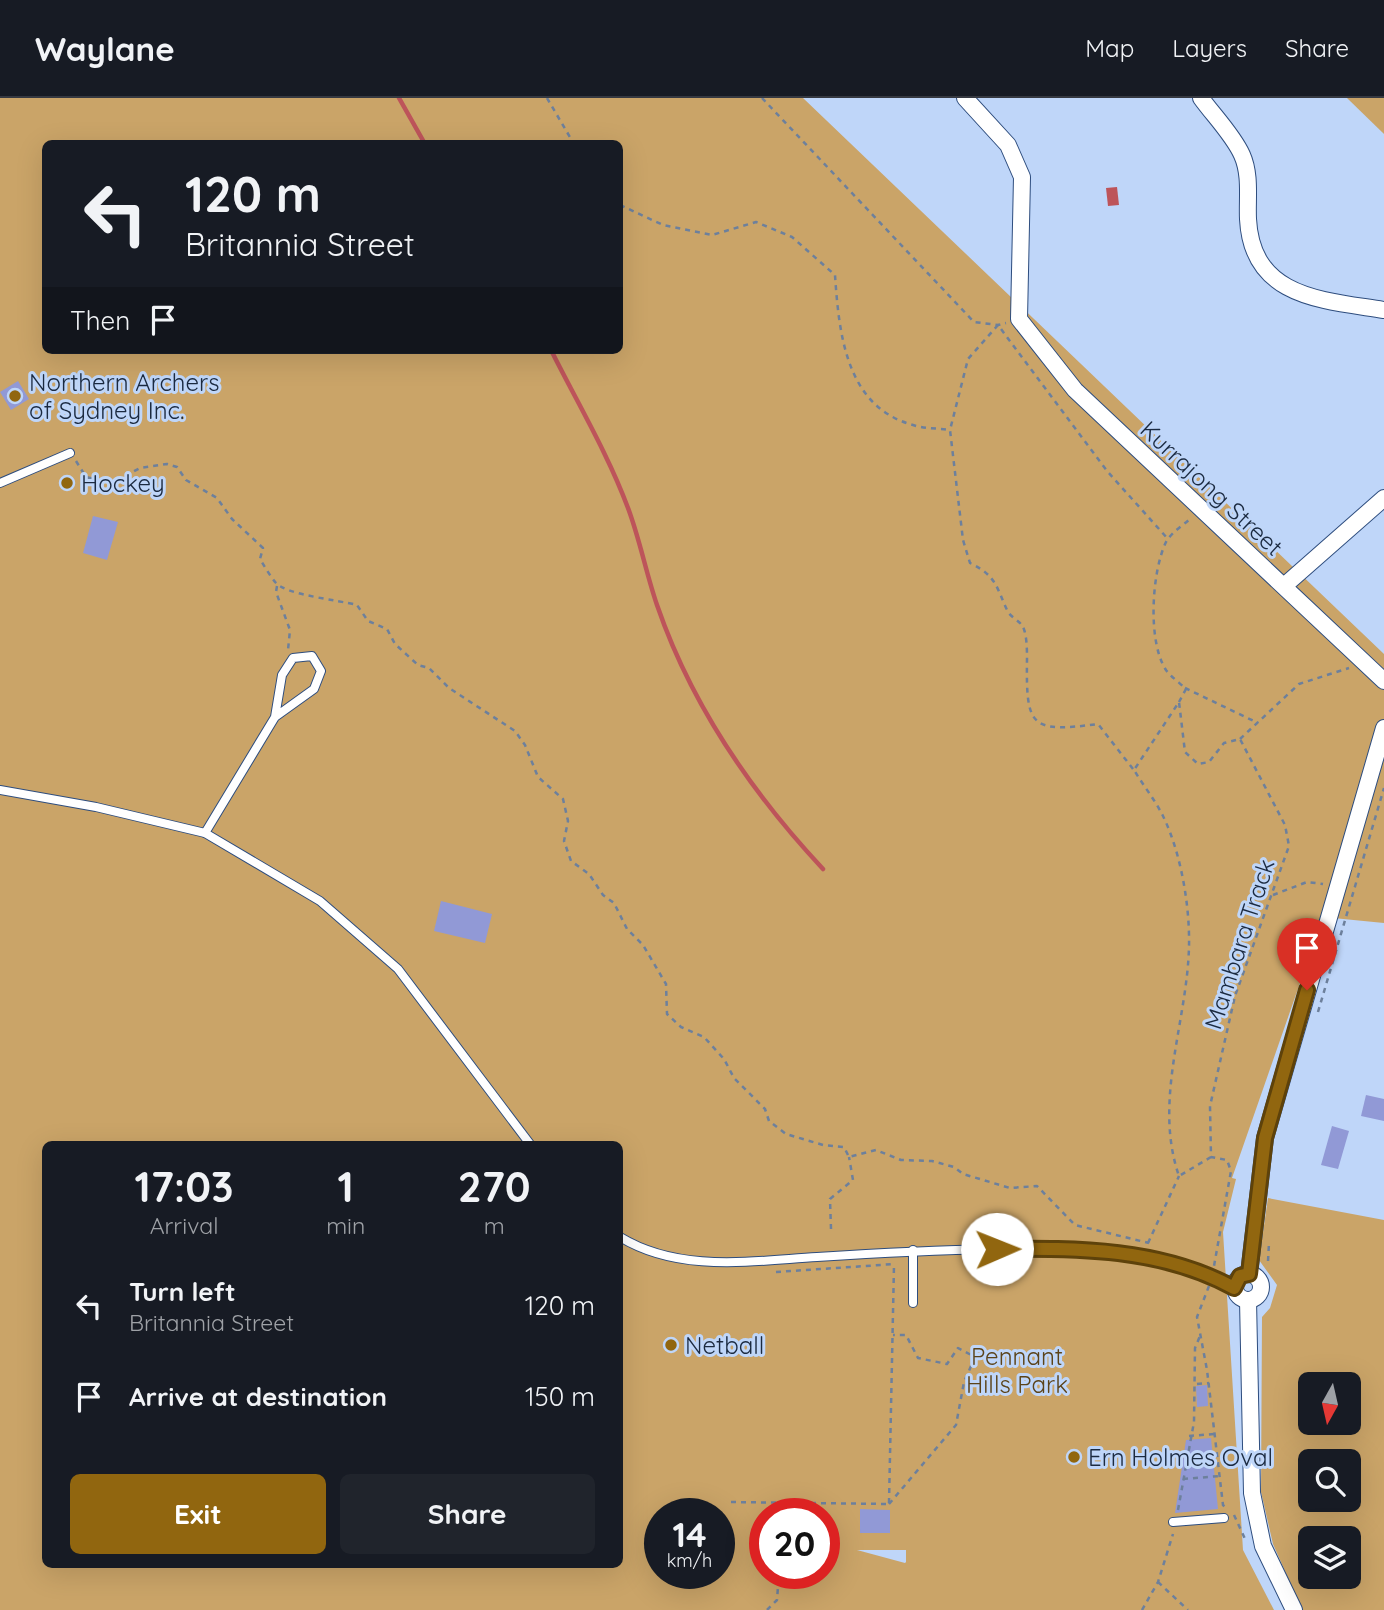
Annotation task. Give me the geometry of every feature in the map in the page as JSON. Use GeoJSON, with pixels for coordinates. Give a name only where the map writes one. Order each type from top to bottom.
{"type":"FeatureCollection","features":[{"type":"Feature","properties":{"kind":"street"},"geometry":{"type":"LineString","coordinates":[[965,98],[1008,145],[1022,177],[1019,319]]}},
{"type":"Feature","properties":{"kind":"street"},"geometry":{"type":"LineString","coordinates":[[1201,98],[1242,154],[1246,168],[1251,246],[1262,267],[1276,282],[1293,292],[1384,310]]}},
{"type":"Feature","properties":{"kind":"street","name":"Kurrajong Street"},"geometry":{"type":"LineString","coordinates":[[1019,319],[1075,390],[1384,681]]}},
{"type":"Feature","properties":{"kind":"street"},"geometry":{"type":"LineString","coordinates":[[1284,586],[1384,498]]}},
{"type":"Feature","properties":{"kind":"street"},"geometry":{"type":"LineString","coordinates":[[1249,1274],[1265,1138],[1336,884],[1384,727]]}},
{"type":"Feature","properties":{"kind":"street"},"geometry":{"type":"LineString","coordinates":[[1249,1274],[1258,1278],[1261,1288],[1257,1297],[1248,1300],[1238,1297],[1234,1288],[1240,1276],[1249,1274]]}},
{"type":"Feature","properties":{"kind":"street"},"geometry":{"type":"LineString","coordinates":[[1248,1300],[1247,1384],[1252,1493],[1264,1546],[1294,1610]]}},
{"type":"Feature","properties":{"kind":"lane"},"geometry":{"type":"LineString","coordinates":[[0,483],[70,453]]}},
{"type":"Feature","properties":{"kind":"lane"},"geometry":{"type":"LineString","coordinates":[[205,833],[275,717],[282,675],[293,658],[312,656],[321,671],[314,689],[275,717]]}},
{"type":"Feature","properties":{"kind":"lane"},"geometry":{"type":"LineString","coordinates":[[0,790],[96,807],[205,833],[320,901],[398,969],[528,1141]]}},
{"type":"Feature","properties":{"kind":"lane"},"geometry":{"type":"LineString","coordinates":[[623,1238],[670,1257],[720,1262],[913,1250],[1079,1248],[1142,1257],[1213,1276],[1234,1288]]}},
{"type":"Feature","properties":{"kind":"lane"},"geometry":{"type":"LineString","coordinates":[[913,1250],[913,1303]]}},
{"type":"Feature","properties":{"kind":"lane"},"geometry":{"type":"LineString","coordinates":[[1175,1523],[1224,1518]]}},
{"type":"Feature","properties":{"kind":"path"},"geometry":{"type":"LineString","coordinates":[[547,98],[572,140]]}},
{"type":"Feature","properties":{"kind":"path"},"geometry":{"type":"LineString","coordinates":[[762,98],[974,322],[998,326],[1019,319]]}},
{"type":"Feature","properties":{"kind":"path"},"geometry":{"type":"LineString","coordinates":[[623,206],[663,225],[712,235],[757,222],[792,237],[835,275],[838,322],[850,369],[869,401],[890,416],[914,426],[950,430],[968,359],[998,326]]}},
{"type":"Feature","properties":{"kind":"path"},"geometry":{"type":"LineString","coordinates":[[998,326],[1107,471],[1168,539]]}},
{"type":"Feature","properties":{"kind":"path","name":"Mambara Track"},"geometry":{"type":"LineString","coordinates":[[950,430],[962,540],[970,563],[988,571],[1009,614],[1023,627],[1027,652],[1026,700],[1032,718],[1043,726],[1064,729],[1098,724],[1134,770],[1163,816],[1178,862],[1186,907],[1189,947],[1170,1080],[1173,1159],[1178,1176]]}},
{"type":"Feature","properties":{"kind":"path"},"geometry":{"type":"LineString","coordinates":[[70,453],[86,477],[105,482],[118,480],[140,468],[167,464],[177,467],[186,480],[217,498],[232,519],[263,548],[260,559],[277,586],[308,597],[325,597],[357,605],[368,621],[387,629],[395,644],[418,665],[429,668],[449,688],[515,731],[525,745],[538,777],[563,799],[568,821],[564,841],[571,860],[589,874],[603,895],[614,903],[627,929],[643,945],[666,984],[667,1014],[681,1027],[704,1037],[724,1059],[734,1078],[765,1109],[769,1121],[786,1134],[823,1145],[844,1147],[849,1157],[853,1180],[830,1199],[831,1228]]}},
{"type":"Feature","properties":{"kind":"path"},"geometry":{"type":"LineString","coordinates":[[1201,508],[1168,539],[1157,568],[1154,616],[1159,651],[1166,669],[1185,688],[1258,723]]}},
{"type":"Feature","properties":{"kind":"path"},"geometry":{"type":"LineString","coordinates":[[277,586],[276,592],[290,631],[287,668]]}},
{"type":"Feature","properties":{"kind":"path"},"geometry":{"type":"LineString","coordinates":[[1179,702],[1185,752],[1198,764],[1209,762],[1224,743],[1240,739],[1299,684],[1364,663]]}},
{"type":"Feature","properties":{"kind":"path"},"geometry":{"type":"LineString","coordinates":[[1134,770],[1179,702],[1185,688]]}},
{"type":"Feature","properties":{"kind":"path","name":"Mambara Track"},"geometry":{"type":"LineString","coordinates":[[1211,1157],[1210,1106],[1235,996],[1289,846],[1285,825],[1240,739]]}},
{"type":"Feature","properties":{"kind":"path"},"geometry":{"type":"LineString","coordinates":[[1273,895],[1307,882],[1336,884]]}},
{"type":"Feature","properties":{"kind":"path"},"geometry":{"type":"LineString","coordinates":[[849,1157],[876,1150],[901,1160],[932,1161],[954,1167],[963,1174],[1010,1188],[1037,1185],[1075,1225],[1149,1243]]}},
{"type":"Feature","properties":{"kind":"path"},"geometry":{"type":"LineString","coordinates":[[1142,1257],[1178,1176],[1211,1157],[1227,1160],[1231,1171],[1213,1276],[1197,1317],[1209,1383],[1223,1505],[1237,1518],[1248,1547]]}},
{"type":"Feature","properties":{"kind":"path"},"geometry":{"type":"LineString","coordinates":[[767,1272],[894,1265],[913,1260]]}},
{"type":"Feature","properties":{"kind":"path"},"geometry":{"type":"LineString","coordinates":[[889,1504],[894,1265]]}},
{"type":"Feature","properties":{"kind":"path"},"geometry":{"type":"LineString","coordinates":[[889,1504],[956,1425],[964,1382],[975,1357],[958,1348],[947,1364],[918,1358],[906,1335],[893,1335]]}},
{"type":"Feature","properties":{"kind":"path"},"geometry":{"type":"LineString","coordinates":[[1142,1610],[1158,1582],[1175,1523],[1189,1436],[1194,1422],[1195,1348],[1200,1336]]}},
{"type":"Feature","properties":{"kind":"path"},"geometry":{"type":"LineString","coordinates":[[1196,1384],[1209,1383]]}},
{"type":"Feature","properties":{"kind":"path"},"geometry":{"type":"LineString","coordinates":[[1189,1436],[1215,1434]]}},
{"type":"Feature","properties":{"kind":"path"},"geometry":{"type":"LineString","coordinates":[[1183,1479],[1220,1476]]}},
{"type":"Feature","properties":{"kind":"path"},"geometry":{"type":"LineString","coordinates":[[840,1503],[889,1504]]}},
{"type":"Feature","properties":{"kind":"path"},"geometry":{"type":"LineString","coordinates":[[1158,1582],[1188,1610]]}},
{"type":"Feature","properties":{"kind":"path"},"geometry":{"type":"LineString","coordinates":[[767,1610],[777,1600],[778,1589]]}},
{"type":"Feature","properties":{"kind":"green space","name":"Pennant Hills Park"},"geometry":{"type":"Polygon","coordinates":[[[0,98],[803,98],[1384,654],[1384,923],[1323,917],[1232,1178],[1236,1179],[1223,1232],[1243,1550],[1274,1610],[0,1610],[0,98]],[[857,1550],[905,1563],[906,1562],[906,1550],[857,1550]]]}},
{"type":"Feature","properties":{"kind":"green space"},"geometry":{"type":"Polygon","coordinates":[[[1347,98],[1384,98],[1384,134],[1347,98]]]}},
{"type":"Feature","properties":{"kind":"green space"},"geometry":{"type":"Polygon","coordinates":[[[1268,1198],[1384,1220],[1384,1610],[1302,1610],[1273,1544],[1261,1492],[1262,1317],[1270,1308],[1277,1285],[1259,1260],[1268,1198]]]}},
{"type":"Feature","properties":{"kind":"shaded area"},"geometry":{"type":"Polygon","coordinates":[[[1117,187],[1119,205],[1108,206],[1106,188],[1117,187]]]}},
{"type":"Feature","properties":{"kind":"building","name":"Northern Archers of Sydney Inc."},"geometry":{"type":"Polygon","coordinates":[[[18,381],[29,399],[11,410],[0,392],[18,381]]]}},
{"type":"Feature","properties":{"kind":"building"},"geometry":{"type":"Polygon","coordinates":[[[93,516],[118,522],[107,560],[83,553],[93,516]]]}},
{"type":"Feature","properties":{"kind":"building"},"geometry":{"type":"Polygon","coordinates":[[[441,901],[492,914],[485,943],[434,931],[441,901]]]}},
{"type":"Feature","properties":{"kind":"building"},"geometry":{"type":"Polygon","coordinates":[[[1366,1095],[1384,1099],[1384,1121],[1361,1116],[1366,1095]]]}},
{"type":"Feature","properties":{"kind":"building"},"geometry":{"type":"Polygon","coordinates":[[[1332,1126],[1349,1131],[1338,1169],[1321,1165],[1332,1126]]]}},
{"type":"Feature","properties":{"kind":"building"},"geometry":{"type":"Polygon","coordinates":[[[1207,1385],[1208,1406],[1197,1407],[1196,1386],[1207,1385]]]}},
{"type":"Feature","properties":{"kind":"building"},"geometry":{"type":"Polygon","coordinates":[[[1211,1438],[1218,1509],[1175,1513],[1186,1440],[1211,1438]]]}},
{"type":"Feature","properties":{"kind":"building"},"geometry":{"type":"Polygon","coordinates":[[[860,1509],[890,1510],[890,1533],[860,1533],[860,1509]]]}},
{"type":"Feature","properties":{"kind":"waterway"},"geometry":{"type":"LineString","coordinates":[[399,98],[423,140]]}},
{"type":"Feature","properties":{"kind":"waterway"},"geometry":{"type":"LineString","coordinates":[[553,354],[620,488],[657,605],[687,677],[726,746],[749,779],[823,869]]}},
{"type":"Feature","properties":{"kind":"place","name":"Northern Archers of Sydney Inc."},"geometry":{"type":"Point","coordinates":[15,396]}},
{"type":"Feature","properties":{"kind":"place","name":"Hockey"},"geometry":{"type":"Point","coordinates":[67,483]}},
{"type":"Feature","properties":{"kind":"place","name":"Netball"},"geometry":{"type":"Point","coordinates":[671,1345]}},
{"type":"Feature","properties":{"kind":"place","name":"Ern Holmes Oval"},"geometry":{"type":"Point","coordinates":[1074,1457]}},
{"type":"Feature","properties":{"kind":"route"},"geometry":{"type":"LineString","coordinates":[[997,1249],[1079,1248],[1133,1255],[1201,1272],[1234,1288],[1240,1276],[1249,1274],[1265,1138],[1307,990]]}}]}
